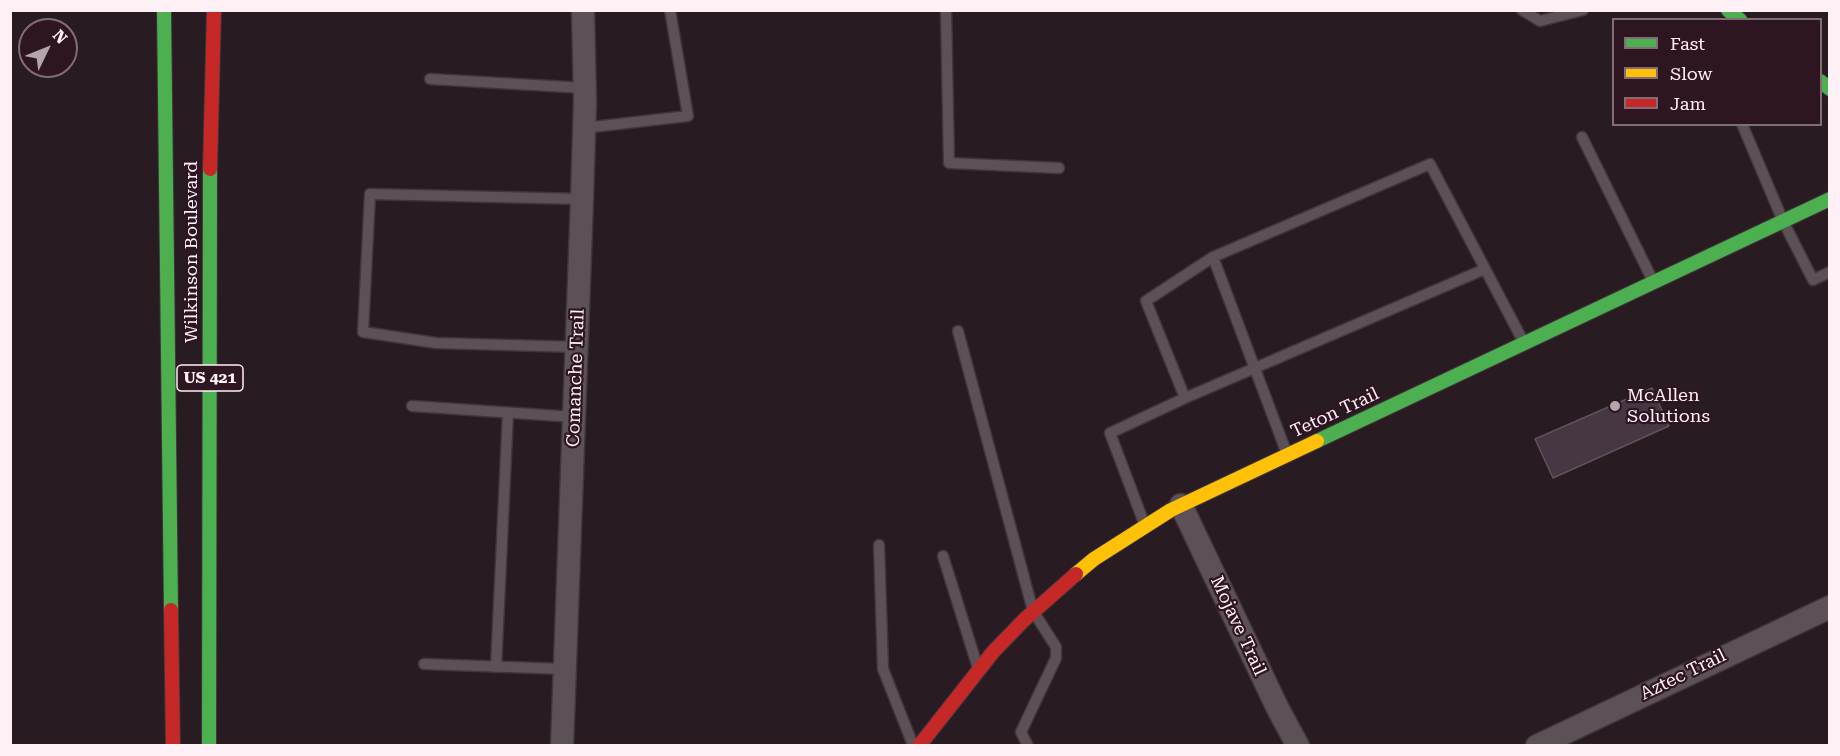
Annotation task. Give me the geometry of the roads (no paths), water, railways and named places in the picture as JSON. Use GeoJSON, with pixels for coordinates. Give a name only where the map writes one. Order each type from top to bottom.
{"type":"FeatureCollection","features":[{"type":"Feature","properties":{"kind":"main road","name":"Wilkinson Boulevard"},"geometry":{"type":"LineString","coordinates":[[164,10],[173,746]]}},
{"type":"Feature","properties":{"kind":"main road","name":"Wilkinson Boulevard"},"geometry":{"type":"LineString","coordinates":[[209,746],[210,100],[214,10]]}},
{"type":"Feature","properties":{"kind":"main road","name":"Teton Trail"},"geometry":{"type":"LineString","coordinates":[[919,746],[979,670],[1033,611],[1094,559],[1145,525],[1181,505],[1830,199]]}},
{"type":"Feature","properties":{"kind":"street","name":"Comanche Trail"},"geometry":{"type":"LineString","coordinates":[[562,746],[582,199],[585,88],[583,10]]}},
{"type":"Feature","properties":{"kind":"street","name":"Mojave Trail"},"geometry":{"type":"LineString","coordinates":[[1181,505],[1278,709],[1298,746]]}},
{"type":"Feature","properties":{"kind":"street","name":"Aztec Trail"},"geometry":{"type":"LineString","coordinates":[[1537,746],[1830,607]]}},
{"type":"Feature","properties":{"kind":"lane"},"geometry":{"type":"LineString","coordinates":[[584,128],[688,116],[670,10]]}},
{"type":"Feature","properties":{"kind":"lane"},"geometry":{"type":"LineString","coordinates":[[946,10],[949,163],[1059,168]]}},
{"type":"Feature","properties":{"kind":"lane"},"geometry":{"type":"LineString","coordinates":[[1522,10],[1540,21],[1583,10]]}},
{"type":"Feature","properties":{"kind":"lane"},"geometry":{"type":"LineString","coordinates":[[430,79],[585,88]]}},
{"type":"Feature","properties":{"kind":"lane"},"geometry":{"type":"LineString","coordinates":[[1744,126],[1783,221],[1813,280],[1830,272]]}},
{"type":"Feature","properties":{"kind":"lane"},"geometry":{"type":"LineString","coordinates":[[1582,137],[1654,282]]}},
{"type":"Feature","properties":{"kind":"lane"},"geometry":{"type":"LineString","coordinates":[[1185,398],[1146,300],[1213,258],[1430,164],[1524,344]]}},
{"type":"Feature","properties":{"kind":"lane"},"geometry":{"type":"LineString","coordinates":[[577,347],[436,343],[363,332],[370,194],[582,199]]}},
{"type":"Feature","properties":{"kind":"lane"},"geometry":{"type":"LineString","coordinates":[[1213,258],[1287,455]]}},
{"type":"Feature","properties":{"kind":"lane"},"geometry":{"type":"LineString","coordinates":[[1145,525],[1110,433],[1253,368],[1485,269]]}},
{"type":"Feature","properties":{"kind":"lane"},"geometry":{"type":"LineString","coordinates":[[958,331],[1033,611],[1056,647],[1056,658],[1022,732],[1028,746]]}},
{"type":"Feature","properties":{"kind":"lane"},"geometry":{"type":"LineString","coordinates":[[412,406],[574,417]]}},
{"type":"Feature","properties":{"kind":"lane"},"geometry":{"type":"LineString","coordinates":[[496,667],[508,413]]}},
{"type":"Feature","properties":{"kind":"lane"},"geometry":{"type":"LineString","coordinates":[[879,545],[884,669],[913,746]]}},
{"type":"Feature","properties":{"kind":"lane"},"geometry":{"type":"LineString","coordinates":[[943,556],[979,670]]}},
{"type":"Feature","properties":{"kind":"lane"},"geometry":{"type":"LineString","coordinates":[[424,664],[565,669]]}},
{"type":"Feature","properties":{"kind":"place","name":"McAllen Solutions"},"geometry":{"type":"Point","coordinates":[1615,406]}}]}
